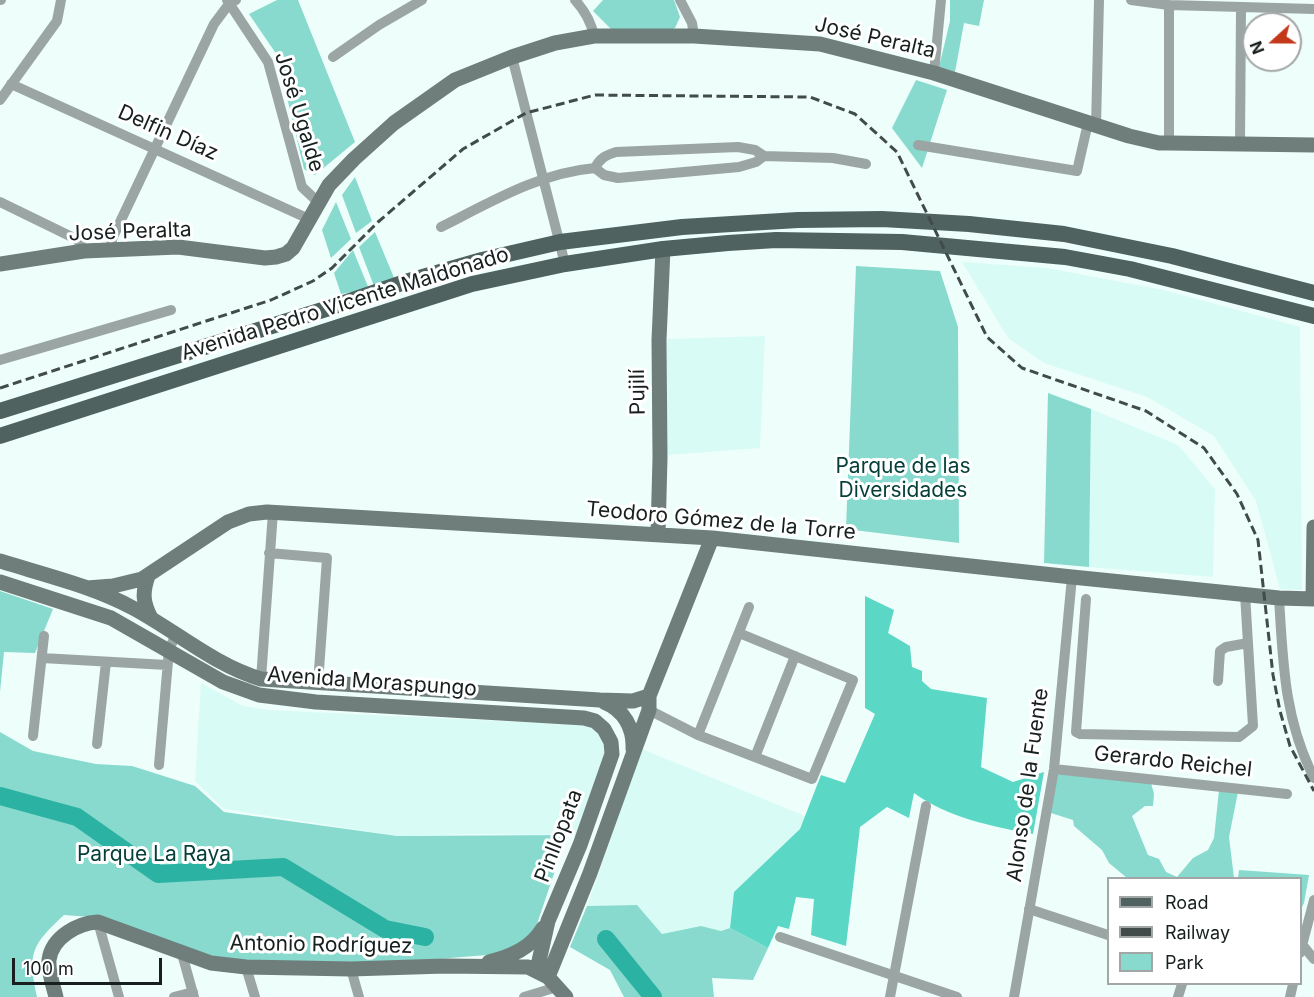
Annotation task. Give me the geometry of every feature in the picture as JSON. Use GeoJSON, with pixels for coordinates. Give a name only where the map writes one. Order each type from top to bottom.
{"type":"FeatureCollection","features":[{"type":"Feature","properties":{"kind":"main road","name":"Avenida Pedro Vicente Maldonado"},"geometry":{"type":"LineString","coordinates":[[0,411],[402,283],[482,260],[560,242],[682,227],[798,220],[882,219],[969,224],[1064,234],[1152,252],[1314,293]]}},
{"type":"Feature","properties":{"kind":"main road","name":"Avenida Pedro Vicente Maldonado"},"geometry":{"type":"LineString","coordinates":[[0,436],[472,284],[565,264],[663,249],[776,240],[934,244],[1065,257],[1130,269],[1314,316]]}},
{"type":"Feature","properties":{"kind":"street"},"geometry":{"type":"LineString","coordinates":[[0,100],[57,21],[61,0]]}},
{"type":"Feature","properties":{"kind":"street"},"geometry":{"type":"LineString","coordinates":[[333,57],[379,25],[422,0]]}},
{"type":"Feature","properties":{"kind":"street"},"geometry":{"type":"LineString","coordinates":[[575,0],[591,23],[594,36]]}},
{"type":"Feature","properties":{"kind":"street"},"geometry":{"type":"LineString","coordinates":[[680,0],[692,23],[694,36]]}},
{"type":"Feature","properties":{"kind":"street"},"geometry":{"type":"LineString","coordinates":[[934,73],[941,0]]}},
{"type":"Feature","properties":{"kind":"street"},"geometry":{"type":"LineString","coordinates":[[918,145],[1077,171],[1092,125],[1099,0]]}},
{"type":"Feature","properties":{"kind":"street"},"geometry":{"type":"LineString","coordinates":[[1131,0],[1169,5],[1314,9]]}},
{"type":"Feature","properties":{"kind":"street"},"geometry":{"type":"LineString","coordinates":[[111,250],[112,239],[214,24],[231,1]]}},
{"type":"Feature","properties":{"kind":"street","name":"José Ugalde"},"geometry":{"type":"LineString","coordinates":[[231,1],[268,62],[302,187],[318,202]]}},
{"type":"Feature","properties":{"kind":"street"},"geometry":{"type":"LineString","coordinates":[[1169,5],[1169,143]]}},
{"type":"Feature","properties":{"kind":"street"},"geometry":{"type":"LineString","coordinates":[[1240,144],[1241,8]]}},
{"type":"Feature","properties":{"kind":"street","name":"José Peralta"},"geometry":{"type":"LineString","coordinates":[[0,264],[84,251],[178,247],[227,254],[276,257],[286,254],[298,242],[329,185],[394,123],[455,80],[512,57],[555,44],[594,36],[694,36],[820,44],[934,73],[1139,139],[1169,143],[1314,145]]}},
{"type":"Feature","properties":{"kind":"street"},"geometry":{"type":"LineString","coordinates":[[512,57],[565,264]]}},
{"type":"Feature","properties":{"kind":"street","name":"Delfin Díaz"},"geometry":{"type":"LineString","coordinates":[[11,84],[309,219]]}},
{"type":"Feature","properties":{"kind":"street"},"geometry":{"type":"LineString","coordinates":[[596,168],[599,160],[616,152],[738,147],[755,150],[764,156],[833,158],[866,164]]}},
{"type":"Feature","properties":{"kind":"street"},"geometry":{"type":"LineString","coordinates":[[441,227],[510,192],[543,178],[574,170],[596,168],[604,175],[618,178],[739,167],[756,162],[764,156]]}},
{"type":"Feature","properties":{"kind":"street"},"geometry":{"type":"LineString","coordinates":[[0,202],[76,239],[84,251]]}},
{"type":"Feature","properties":{"kind":"street","name":"Pujilí"},"geometry":{"type":"LineString","coordinates":[[658,534],[660,458],[658,340],[663,249]]}},
{"type":"Feature","properties":{"kind":"street"},"geometry":{"type":"LineString","coordinates":[[0,360],[171,310]]}},
{"type":"Feature","properties":{"kind":"street"},"geometry":{"type":"LineString","coordinates":[[261,679],[273,512]]}},
{"type":"Feature","properties":{"kind":"street","name":"Teodoro Gómez de la Torre"},"geometry":{"type":"LineString","coordinates":[[108,596],[131,589],[228,522],[249,514],[273,512],[712,538],[1279,598],[1314,599]]}},
{"type":"Feature","properties":{"kind":"street"},"geometry":{"type":"LineString","coordinates":[[1314,527],[1314,599]]}},
{"type":"Feature","properties":{"kind":"street","name":"Pinllopata"},"geometry":{"type":"LineString","coordinates":[[552,983],[632,758],[649,703],[712,538]]}},
{"type":"Feature","properties":{"kind":"street"},"geometry":{"type":"LineString","coordinates":[[269,553],[327,558],[318,684]]}},
{"type":"Feature","properties":{"kind":"street","name":"Avenida Moraspungo"},"geometry":{"type":"LineString","coordinates":[[0,561],[108,596],[151,618],[229,667],[261,679],[649,703]]}},
{"type":"Feature","properties":{"kind":"street","name":"Alonso de la Fuente"},"geometry":{"type":"LineString","coordinates":[[1014,997],[1054,769],[1072,577]]}},
{"type":"Feature","properties":{"kind":"street"},"geometry":{"type":"LineString","coordinates":[[145,578],[143,597],[145,608],[151,618]]}},
{"type":"Feature","properties":{"kind":"street","name":"Teodoro Gómez de la Torre"},"geometry":{"type":"LineString","coordinates":[[87,588],[114,586],[145,578]]}},
{"type":"Feature","properties":{"kind":"street","name":"Avenida Moraspungo"},"geometry":{"type":"LineString","coordinates":[[0,582],[111,618],[168,657],[223,682],[259,695],[316,702],[584,718],[595,721],[607,733],[611,742]]}},
{"type":"Feature","properties":{"kind":"street"},"geometry":{"type":"LineString","coordinates":[[1086,599],[1076,732],[1080,734],[1239,737],[1253,726],[1245,594]]}},
{"type":"Feature","properties":{"kind":"street"},"geometry":{"type":"LineString","coordinates":[[1279,598],[1288,704],[1301,751],[1314,778]]}},
{"type":"Feature","properties":{"kind":"street"},"geometry":{"type":"LineString","coordinates":[[698,735],[749,607]]}},
{"type":"Feature","properties":{"kind":"street"},"geometry":{"type":"LineString","coordinates":[[649,703],[698,735],[812,779],[853,680],[739,633]]}},
{"type":"Feature","properties":{"kind":"street"},"geometry":{"type":"LineString","coordinates":[[159,765],[168,657],[176,634]]}},
{"type":"Feature","properties":{"kind":"street"},"geometry":{"type":"LineString","coordinates":[[33,736],[44,636]]}},
{"type":"Feature","properties":{"kind":"street"},"geometry":{"type":"LineString","coordinates":[[1218,681],[1220,651],[1226,647],[1248,643]]}},
{"type":"Feature","properties":{"kind":"street"},"geometry":{"type":"LineString","coordinates":[[755,757],[795,656]]}},
{"type":"Feature","properties":{"kind":"street"},"geometry":{"type":"LineString","coordinates":[[42,658],[106,662],[168,657]]}},
{"type":"Feature","properties":{"kind":"street"},"geometry":{"type":"LineString","coordinates":[[97,744],[106,662]]}},
{"type":"Feature","properties":{"kind":"street"},"geometry":{"type":"LineString","coordinates":[[600,700],[616,708],[628,722]]}},
{"type":"Feature","properties":{"kind":"street","name":"Pinllopata"},"geometry":{"type":"LineString","coordinates":[[552,983],[548,921],[580,845],[610,760],[611,742],[649,703]]}},
{"type":"Feature","properties":{"kind":"street","name":"Pinllopata"},"geometry":{"type":"LineString","coordinates":[[628,722],[634,743],[632,758]]}},
{"type":"Feature","properties":{"kind":"street"},"geometry":{"type":"LineString","coordinates":[[1301,751],[1314,749]]}},
{"type":"Feature","properties":{"kind":"street","name":"Gerardo Reichel"},"geometry":{"type":"LineString","coordinates":[[1054,769],[1287,794]]}},
{"type":"Feature","properties":{"kind":"street"},"geometry":{"type":"LineString","coordinates":[[890,997],[926,806]]}},
{"type":"Feature","properties":{"kind":"street"},"geometry":{"type":"LineString","coordinates":[[1302,942],[1314,900]]}},
{"type":"Feature","properties":{"kind":"street"},"geometry":{"type":"LineString","coordinates":[[1029,909],[1107,935]]}},
{"type":"Feature","properties":{"kind":"street","name":"Antonio Rodríguez"},"geometry":{"type":"LineString","coordinates":[[475,966],[519,952],[531,943],[548,921]]}},
{"type":"Feature","properties":{"kind":"street"},"geometry":{"type":"LineString","coordinates":[[56,997],[49,967],[52,950],[64,935],[80,925],[98,922],[119,997]]}},
{"type":"Feature","properties":{"kind":"street","name":"Antonio Rodríguez"},"geometry":{"type":"LineString","coordinates":[[98,922],[182,954],[211,963],[246,968],[528,967],[552,983]]}},
{"type":"Feature","properties":{"kind":"street"},"geometry":{"type":"LineString","coordinates":[[780,937],[957,997]]}},
{"type":"Feature","properties":{"kind":"street"},"geometry":{"type":"LineString","coordinates":[[1302,947],[1314,959]]}},
{"type":"Feature","properties":{"kind":"street"},"geometry":{"type":"LineString","coordinates":[[174,997],[193,994],[182,954]]}},
{"type":"Feature","properties":{"kind":"street"},"geometry":{"type":"LineString","coordinates":[[246,968],[255,997]]}},
{"type":"Feature","properties":{"kind":"street"},"geometry":{"type":"LineString","coordinates":[[351,969],[359,997]]}},
{"type":"Feature","properties":{"kind":"street"},"geometry":{"type":"LineString","coordinates":[[524,997],[552,983]]}},
{"type":"Feature","properties":{"kind":"shaded area"},"geometry":{"type":"Polygon","coordinates":[[[962,262],[1047,268],[1164,290],[1300,327],[1302,590],[1280,589],[1256,501],[1214,436],[1147,397],[1044,363],[1008,338],[962,262]]]}},
{"type":"Feature","properties":{"kind":"shaded area"},"geometry":{"type":"Polygon","coordinates":[[[765,336],[760,448],[667,455],[667,339],[765,336]]]}},
{"type":"Feature","properties":{"kind":"shaded area"},"geometry":{"type":"Polygon","coordinates":[[[1091,409],[1178,445],[1215,489],[1213,577],[1089,567],[1091,409]]]}},
{"type":"Feature","properties":{"kind":"shaded area"},"geometry":{"type":"Polygon","coordinates":[[[201,683],[243,706],[268,710],[586,725],[596,731],[606,751],[577,835],[397,836],[224,809],[195,781],[201,683]]]}},
{"type":"Feature","properties":{"kind":"shaded area"},"geometry":{"type":"Polygon","coordinates":[[[642,749],[805,816],[800,829],[734,892],[730,928],[721,931],[701,926],[662,934],[637,905],[587,906],[642,749]]]}},
{"type":"Feature","properties":{"kind":"green space"},"geometry":{"type":"Polygon","coordinates":[[[277,0],[298,0],[355,142],[315,175],[304,169],[277,55],[249,14],[277,0]]]}},
{"type":"Feature","properties":{"kind":"green space"},"geometry":{"type":"Polygon","coordinates":[[[603,0],[674,0],[680,17],[675,28],[666,32],[613,31],[593,11],[603,0]]]}},
{"type":"Feature","properties":{"kind":"green space"},"geometry":{"type":"Polygon","coordinates":[[[950,0],[984,0],[979,26],[964,23],[955,72],[939,67],[950,21],[950,0]]]}},
{"type":"Feature","properties":{"kind":"green space"},"geometry":{"type":"Polygon","coordinates":[[[916,80],[947,90],[922,168],[892,128],[916,80]]]}},
{"type":"Feature","properties":{"kind":"green space"},"geometry":{"type":"Polygon","coordinates":[[[355,177],[372,221],[356,233],[342,195],[355,177]]]}},
{"type":"Feature","properties":{"kind":"green space"},"geometry":{"type":"Polygon","coordinates":[[[336,202],[351,239],[331,258],[322,230],[336,202]]]}},
{"type":"Feature","properties":{"kind":"green space"},"geometry":{"type":"Polygon","coordinates":[[[375,232],[395,280],[374,286],[359,247],[375,232]]]}},
{"type":"Feature","properties":{"kind":"green space"},"geometry":{"type":"Polygon","coordinates":[[[353,250],[369,289],[341,294],[334,273],[353,250]]]}},
{"type":"Feature","properties":{"kind":"green space","name":"Parque de las Diversidades"},"geometry":{"type":"Polygon","coordinates":[[[856,266],[940,271],[958,327],[959,543],[846,529],[856,266]]]}},
{"type":"Feature","properties":{"kind":"green space"},"geometry":{"type":"Polygon","coordinates":[[[1048,393],[1091,409],[1089,567],[1044,563],[1048,393]]]}},
{"type":"Feature","properties":{"kind":"green space"},"geometry":{"type":"Polygon","coordinates":[[[0,591],[53,609],[35,653],[4,652],[0,692],[0,591]]]}},
{"type":"Feature","properties":{"kind":"green space"},"geometry":{"type":"Polygon","coordinates":[[[865,596],[894,610],[888,633],[910,646],[912,667],[922,671],[922,681],[931,689],[987,698],[981,767],[1013,782],[1044,772],[1033,834],[955,815],[914,793],[909,818],[887,807],[860,827],[846,946],[811,935],[814,899],[796,897],[789,929],[778,926],[768,948],[730,928],[734,892],[800,829],[821,775],[845,783],[875,714],[865,708],[865,596]]]}},
{"type":"Feature","properties":{"kind":"green space","name":"Parque La Raya"},"geometry":{"type":"Polygon","coordinates":[[[0,732],[33,751],[96,764],[132,766],[195,786],[224,812],[397,836],[567,835],[537,924],[523,945],[499,954],[352,966],[246,966],[181,949],[104,918],[64,915],[45,934],[35,950],[32,969],[37,997],[0,997],[0,732]]]}},
{"type":"Feature","properties":{"kind":"green space"},"geometry":{"type":"Polygon","coordinates":[[[1058,770],[1151,783],[1154,794],[1153,806],[1145,806],[1132,816],[1148,855],[1159,859],[1166,872],[1177,877],[1126,877],[1109,863],[1102,850],[1074,826],[1073,820],[1051,813],[1058,770]]]}},
{"type":"Feature","properties":{"kind":"green space"},"geometry":{"type":"Polygon","coordinates":[[[1219,790],[1238,792],[1229,837],[1234,877],[1177,877],[1193,858],[1208,850],[1214,838],[1219,790]]]}},
{"type":"Feature","properties":{"kind":"green space"},"geometry":{"type":"Polygon","coordinates":[[[1239,870],[1309,875],[1302,907],[1302,877],[1238,877],[1239,870]]]}},
{"type":"Feature","properties":{"kind":"green space"},"geometry":{"type":"Polygon","coordinates":[[[637,905],[662,934],[701,926],[721,931],[730,928],[768,948],[753,980],[712,978],[714,997],[624,997],[610,970],[570,947],[587,906],[637,905]]]}},
{"type":"Feature","properties":{"kind":"waterway"},"geometry":{"type":"LineString","coordinates":[[0,796],[77,817],[158,874],[283,867],[385,929],[425,937]]}},
{"type":"Feature","properties":{"kind":"waterway"},"geometry":{"type":"LineString","coordinates":[[606,939],[653,997]]}},
{"type":"Feature","properties":{"kind":"railway"},"geometry":{"type":"LineString","coordinates":[[0,388],[271,300],[313,281],[332,268],[378,222],[463,149],[526,113],[595,95],[810,97],[855,114],[897,152],[987,337],[1022,368],[1146,411],[1204,448],[1237,494],[1258,540],[1273,675],[1280,711],[1290,746],[1314,791]]}}]}
